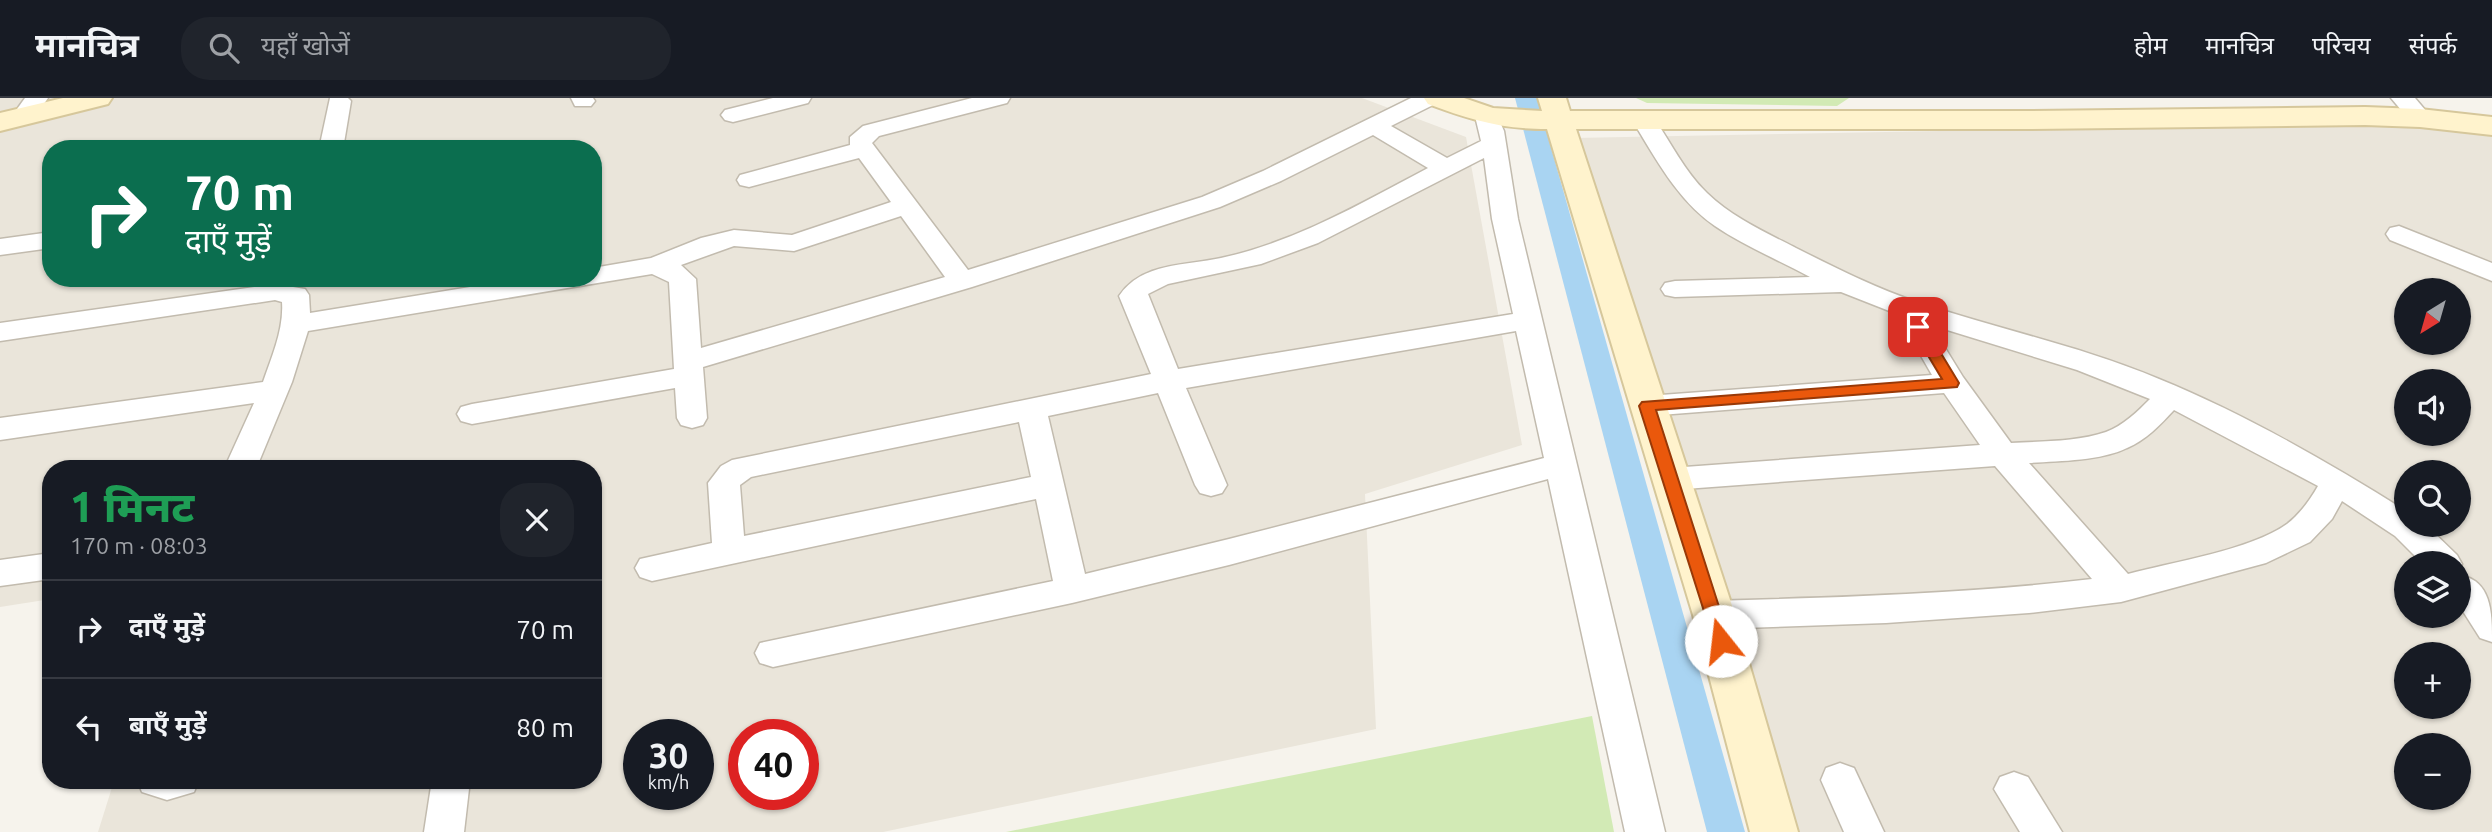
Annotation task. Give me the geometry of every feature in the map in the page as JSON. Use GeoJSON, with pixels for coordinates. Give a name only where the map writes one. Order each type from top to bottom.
{"type":"FeatureCollection","features":[{"type":"Feature","properties":{"kind":"street"},"geometry":{"type":"LineString","coordinates":[[20,112],[97,98]]}},
{"type":"Feature","properties":{"kind":"street"},"geometry":{"type":"LineString","coordinates":[[733,115],[800,98]]}},
{"type":"Feature","properties":{"kind":"street"},"geometry":{"type":"LineString","coordinates":[[962,281],[860,143],[862,137],[871,131],[999,98]]}},
{"type":"Feature","properties":{"kind":"street"},"geometry":{"type":"LineString","coordinates":[[472,414],[688,369],[1211,202],[1429,98]]}},
{"type":"Feature","properties":{"kind":"street"},"geometry":{"type":"LineString","coordinates":[[1438,98],[1497,127]]}},
{"type":"Feature","properties":{"kind":"street"},"geometry":{"type":"LineString","coordinates":[[332,140],[339,101]]}},
{"type":"Feature","properties":{"kind":"street"},"geometry":{"type":"LineString","coordinates":[[1211,485],[1133,296],[1137,287],[1148,280],[1258,257],[1313,238],[1446,168],[1497,127],[1552,113],[1644,120],[2365,116],[2411,108],[2492,126]]}},
{"type":"Feature","properties":{"kind":"street"},"geometry":{"type":"LineString","coordinates":[[1552,113],[1714,615],[1774,832]]}},
{"type":"Feature","properties":{"kind":"street"},"geometry":{"type":"LineString","coordinates":[[1644,120],[1696,197],[1723,219],[1845,284],[1907,308],[2087,363],[2171,396],[2336,482],[2407,527],[2432,551]]}},
{"type":"Feature","properties":{"kind":"street"},"geometry":{"type":"LineString","coordinates":[[1374,126],[1446,168]]}},
{"type":"Feature","properties":{"kind":"street"},"geometry":{"type":"LineString","coordinates":[[1497,127],[1505,219],[1645,832]]}},
{"type":"Feature","properties":{"kind":"street"},"geometry":{"type":"LineString","coordinates":[[749,180],[863,149]]}},
{"type":"Feature","properties":{"kind":"street"},"geometry":{"type":"LineString","coordinates":[[602,275],[655,266],[722,240],[741,237],[781,244],[794,243],[908,205]]}},
{"type":"Feature","properties":{"kind":"street"},"geometry":{"type":"LineString","coordinates":[[2399,234],[2492,273]]}},
{"type":"Feature","properties":{"kind":"street"},"geometry":{"type":"LineString","coordinates":[[0,247],[42,241]]}},
{"type":"Feature","properties":{"kind":"street"},"geometry":{"type":"LineString","coordinates":[[655,266],[675,270],[682,279],[692,418]]}},
{"type":"Feature","properties":{"kind":"street"},"geometry":{"type":"LineString","coordinates":[[1675,289],[1845,284]]}},
{"type":"Feature","properties":{"kind":"street"},"geometry":{"type":"LineString","coordinates":[[295,324],[523,287]]}},
{"type":"Feature","properties":{"kind":"street"},"geometry":{"type":"LineString","coordinates":[[0,332],[275,292],[295,295],[299,307],[295,324],[274,390],[244,460]]}},
{"type":"Feature","properties":{"kind":"street"},"geometry":{"type":"LineString","coordinates":[[1907,308],[1952,383],[2003,454],[2121,589]]}},
{"type":"Feature","properties":{"kind":"street"},"geometry":{"type":"LineString","coordinates":[[729,552],[724,483],[743,467],[1032,411],[1167,381],[1529,320]]}},
{"type":"Feature","properties":{"kind":"street"},"geometry":{"type":"LineString","coordinates":[[1647,406],[1952,383]]}},
{"type":"Feature","properties":{"kind":"street"},"geometry":{"type":"LineString","coordinates":[[0,429],[274,390]]}},
{"type":"Feature","properties":{"kind":"street"},"geometry":{"type":"LineString","coordinates":[[1671,479],[2075,449],[2116,441],[2145,422],[2171,396]]}},
{"type":"Feature","properties":{"kind":"street"},"geometry":{"type":"LineString","coordinates":[[1032,411],[1072,590]]}},
{"type":"Feature","properties":{"kind":"street"},"geometry":{"type":"LineString","coordinates":[[774,653],[1072,590],[1229,552],[1562,464]]}},
{"type":"Feature","properties":{"kind":"street"},"geometry":{"type":"LineString","coordinates":[[1714,615],[1886,609],[2029,600],[2121,589],[2254,554],[2298,533],[2320,511],[2336,482]]}},
{"type":"Feature","properties":{"kind":"street"},"geometry":{"type":"LineString","coordinates":[[652,568],[1048,485]]}},
{"type":"Feature","properties":{"kind":"street"},"geometry":{"type":"LineString","coordinates":[[0,573],[42,567]]}},
{"type":"Feature","properties":{"kind":"street"},"geometry":{"type":"LineString","coordinates":[[2473,590],[2492,628]]}},
{"type":"Feature","properties":{"kind":"street"},"geometry":{"type":"LineString","coordinates":[[1840,780],[1864,832]]}},
{"type":"Feature","properties":{"kind":"street"},"geometry":{"type":"LineString","coordinates":[[444,832],[450,789]]}},
{"type":"Feature","properties":{"kind":"street"},"geometry":{"type":"LineString","coordinates":[[2014,789],[2042,832]]}},
{"type":"Feature","properties":{"kind":"shaded area"},"geometry":{"type":"Polygon","coordinates":[[[0,98],[1362,98],[1466,137],[1522,445],[1365,494],[1376,729],[883,832],[98,832],[111,789],[602,789],[602,460],[42,460],[42,600],[0,607],[0,98]]]}},
{"type":"Feature","properties":{"kind":"shaded area"},"geometry":{"type":"Polygon","coordinates":[[[2410,122],[2492,130],[2492,832],[1786,832],[1574,138],[2410,122]]]}},
{"type":"Feature","properties":{"kind":"green space"},"geometry":{"type":"Polygon","coordinates":[[[1636,98],[1849,98],[1837,106],[1647,103],[1636,98]]]}},
{"type":"Feature","properties":{"kind":"green space"},"geometry":{"type":"Polygon","coordinates":[[[1592,716],[1614,832],[1006,832],[1592,716]]]}},
{"type":"Feature","properties":{"kind":"waterway"},"geometry":{"type":"LineString","coordinates":[[1526,98],[1726,832]]}},
{"type":"Feature","properties":{"kind":"route"},"geometry":{"type":"LineString","coordinates":[[1721,641],[1647,406],[1952,383],[1918,327]]}}]}
